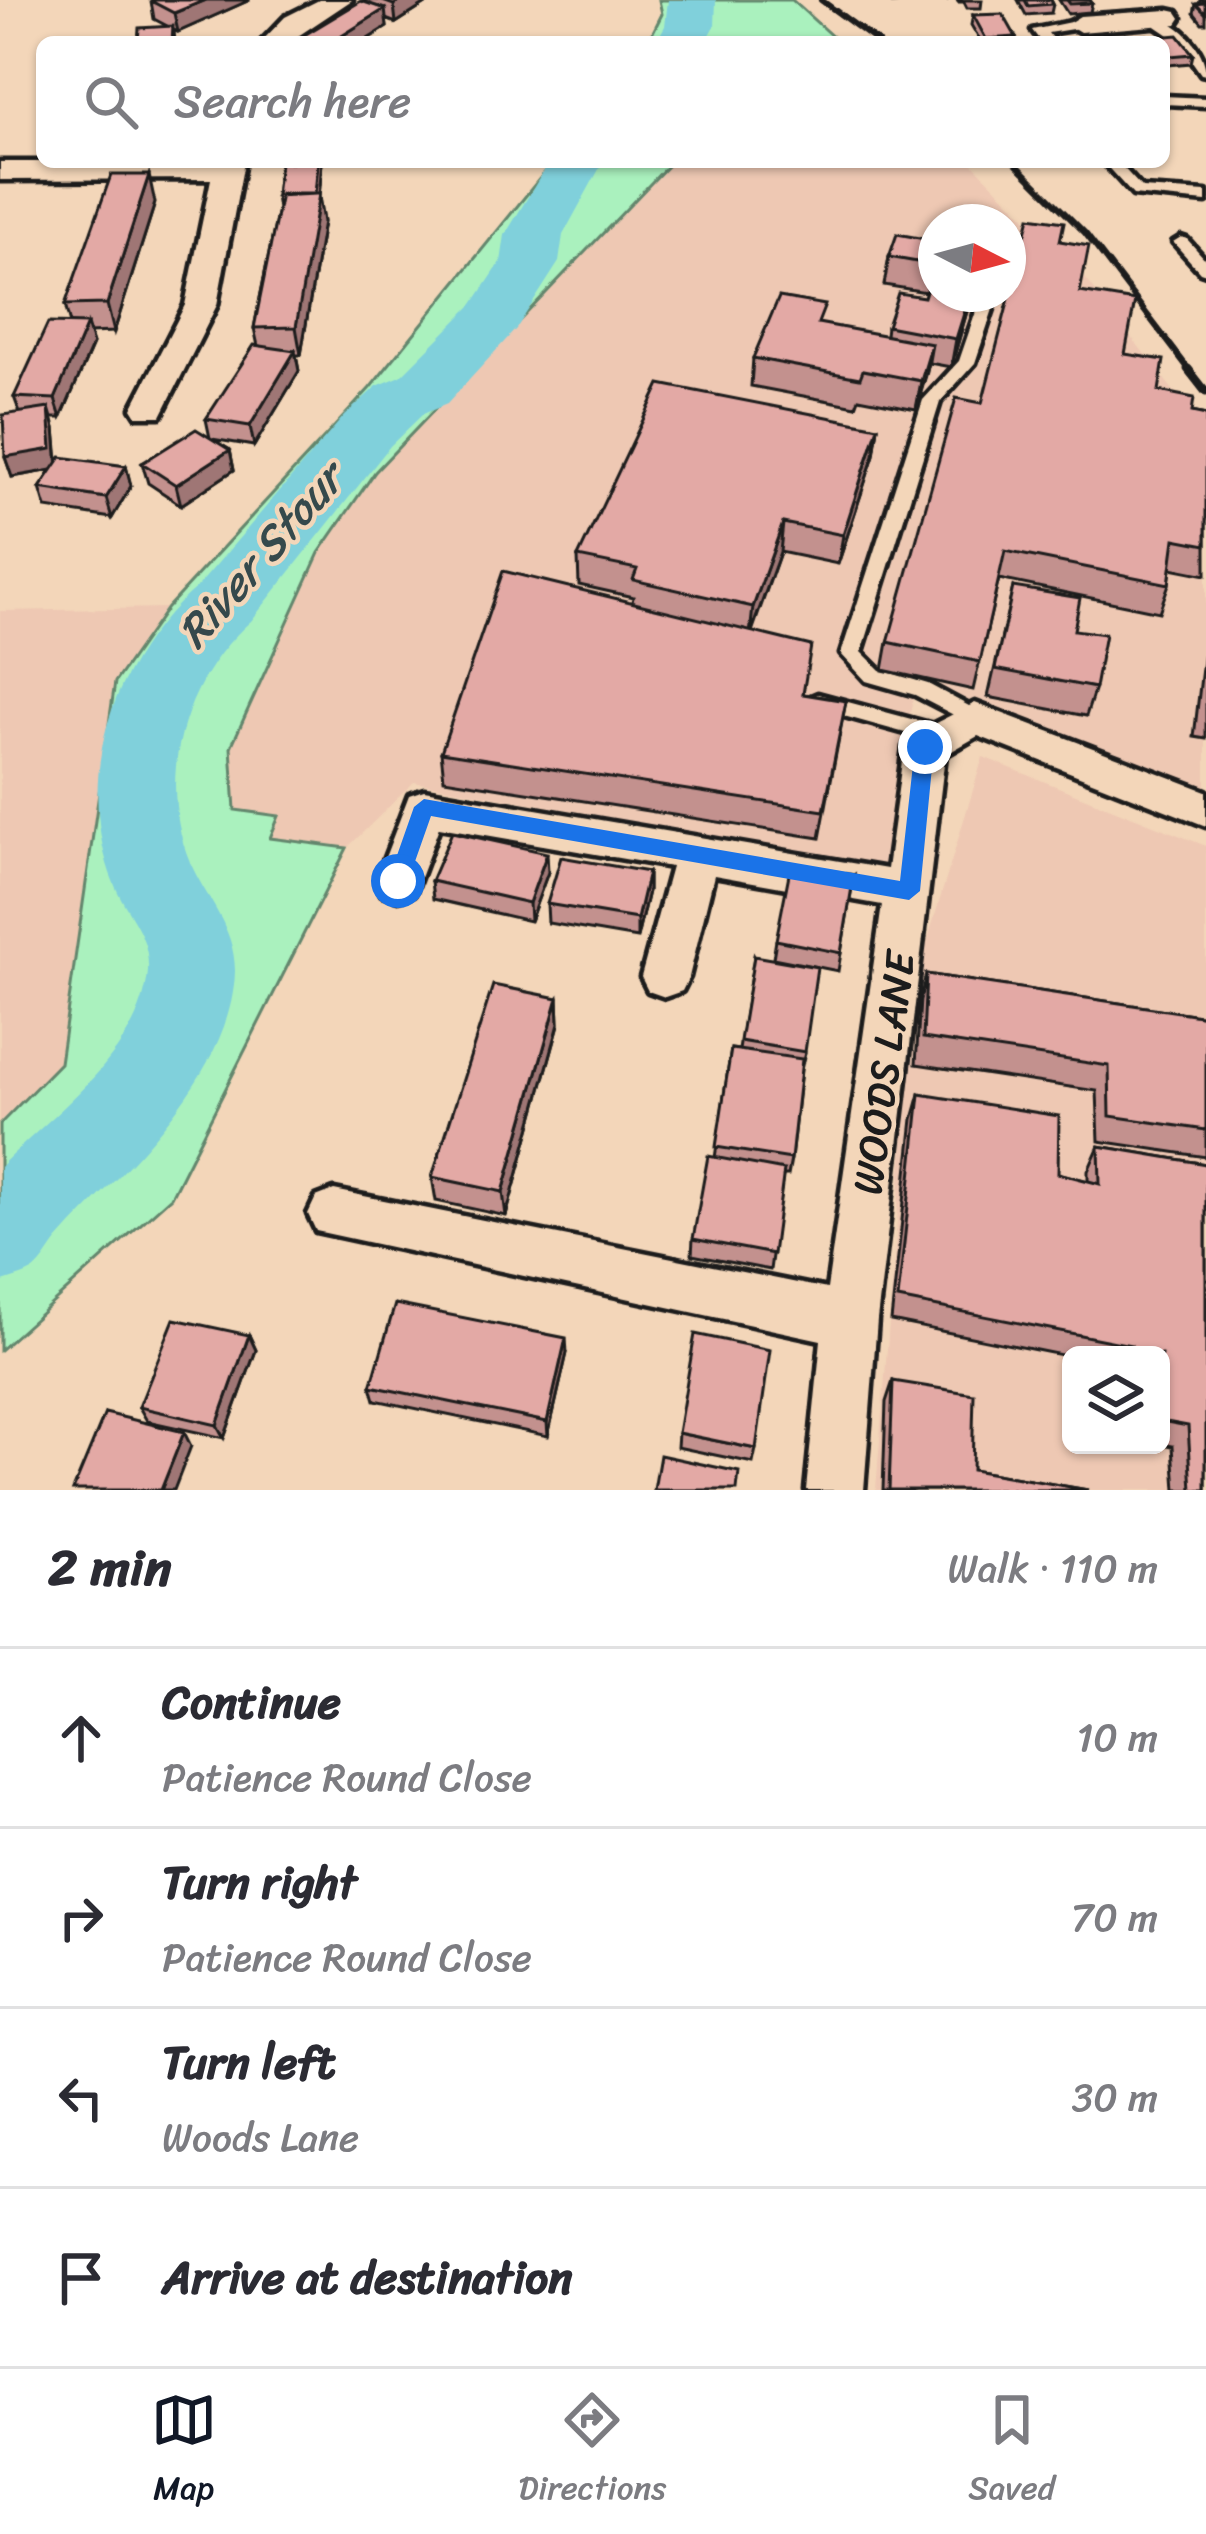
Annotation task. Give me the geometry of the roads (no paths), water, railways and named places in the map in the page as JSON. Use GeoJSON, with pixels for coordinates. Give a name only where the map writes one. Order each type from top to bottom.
{"type":"FeatureCollection","features":[{"type":"Feature","properties":{"kind":"street"},"geometry":{"type":"LineString","coordinates":[[280,36],[294,23],[339,0]]}},
{"type":"Feature","properties":{"kind":"street"},"geometry":{"type":"LineString","coordinates":[[1080,24],[1114,10],[1162,18]]}},
{"type":"Feature","properties":{"kind":"street"},"geometry":{"type":"LineString","coordinates":[[0,171],[36,167]]}},
{"type":"Feature","properties":{"kind":"street"},"geometry":{"type":"LineString","coordinates":[[149,408],[201,304],[228,168]]}},
{"type":"Feature","properties":{"kind":"street"},"geometry":{"type":"LineString","coordinates":[[960,727],[1206,809]]}},
{"type":"Feature","properties":{"kind":"street","name":"WOODS LANE"},"geometry":{"type":"LineString","coordinates":[[835,1490],[850,1320],[925,747],[960,727]]}},
{"type":"Feature","properties":{"kind":"street"},"geometry":{"type":"LineString","coordinates":[[398,881],[424,807],[909,891]]}},
{"type":"Feature","properties":{"kind":"street"},"geometry":{"type":"LineString","coordinates":[[665,977],[697,854]]}},
{"type":"Feature","properties":{"kind":"street"},"geometry":{"type":"LineString","coordinates":[[334,1214],[850,1320]]}},
{"type":"Feature","properties":{"kind":"lane"},"geometry":{"type":"LineString","coordinates":[[1162,18],[1206,70]]}},
{"type":"Feature","properties":{"kind":"lane"},"geometry":{"type":"LineString","coordinates":[[1044,36],[1039,30],[1080,24]]}},
{"type":"Feature","properties":{"kind":"lane"},"geometry":{"type":"LineString","coordinates":[[1170,100],[1206,102]]}},
{"type":"Feature","properties":{"kind":"lane"},"geometry":{"type":"LineString","coordinates":[[1116,168],[1138,192],[1206,197]]}},
{"type":"Feature","properties":{"kind":"lane"},"geometry":{"type":"LineString","coordinates":[[1206,242],[1181,242],[1206,269]]}},
{"type":"Feature","properties":{"kind":"lane"},"geometry":{"type":"LineString","coordinates":[[960,727],[921,688],[873,676],[851,654],[932,400],[967,363],[984,312]]}},
{"type":"Feature","properties":{"kind":"lane"},"geometry":{"type":"LineString","coordinates":[[803,699],[960,727]]}},
{"type":"Feature","properties":{"kind":"waterway","name":"River Stour"},"geometry":{"type":"LineString","coordinates":[[684,36],[692,0]]}},
{"type":"Feature","properties":{"kind":"waterway","name":"River Stour"},"geometry":{"type":"LineString","coordinates":[[0,1237],[132,1096],[174,1034],[186,1002],[191,976],[188,941],[153,876],[137,803],[145,726],[174,656],[225,603],[367,431],[400,400],[424,390],[495,316],[530,262],[534,235],[573,168]]}},
{"type":"Feature","properties":{"kind":"railway"},"geometry":{"type":"LineString","coordinates":[[821,0],[870,36]]}},
{"type":"Feature","properties":{"kind":"railway"},"geometry":{"type":"LineString","coordinates":[[1020,168],[1085,233],[1191,372]]}},
{"type":"Feature","properties":{"kind":"railway"},"geometry":{"type":"LineString","coordinates":[[1188,369],[1206,392]]}}]}
